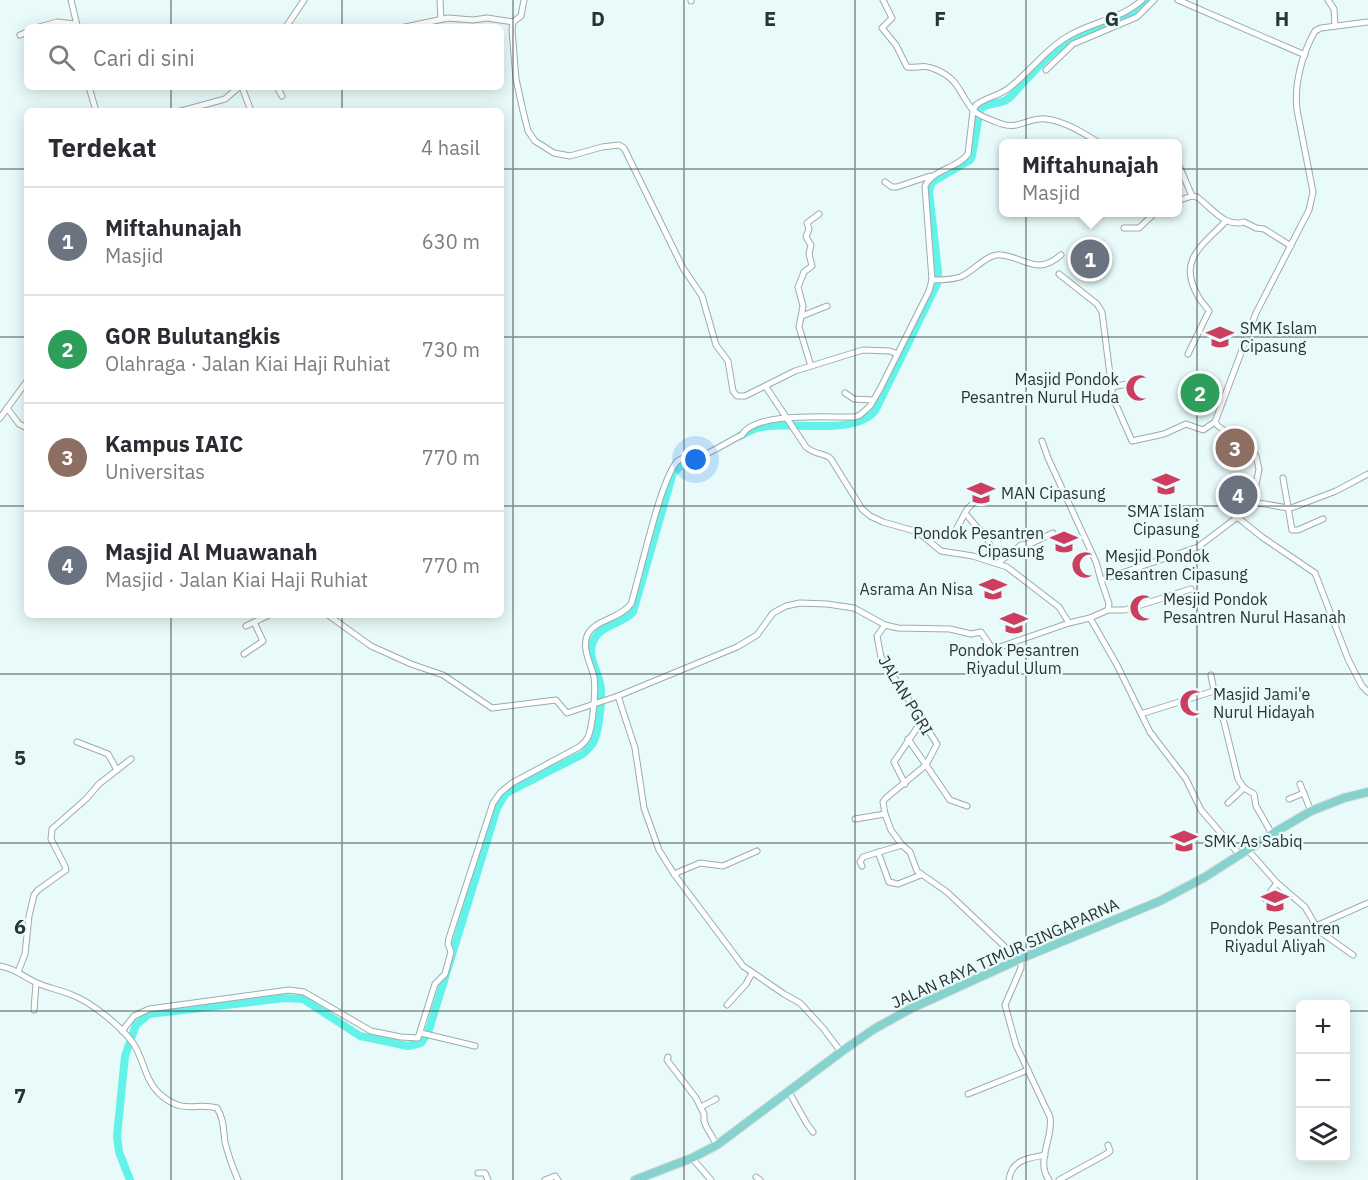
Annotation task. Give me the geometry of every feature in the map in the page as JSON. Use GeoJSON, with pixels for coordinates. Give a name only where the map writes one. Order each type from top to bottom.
{"type":"FeatureCollection","features":[{"type":"Feature","properties":{"kind":"main road","name":"JALAN RAYA TIMUR SINGAPARNA"},"geometry":{"type":"LineString","coordinates":[[636,1180],[695,1157],[717,1145],[841,1052],[874,1029],[912,1008],[1020,959],[1160,901],[1205,877],[1247,849],[1311,812],[1336,801],[1367,795]]}},
{"type":"Feature","properties":{"kind":"street"},"geometry":{"type":"LineString","coordinates":[[71,0],[77,24]]}},
{"type":"Feature","properties":{"kind":"street"},"geometry":{"type":"LineString","coordinates":[[288,24],[304,0]]}},
{"type":"Feature","properties":{"kind":"street"},"geometry":{"type":"LineString","coordinates":[[440,0],[441,19]]}},
{"type":"Feature","properties":{"kind":"street"},"geometry":{"type":"LineString","coordinates":[[418,24],[441,19],[487,18],[513,22],[521,16],[524,0]]}},
{"type":"Feature","properties":{"kind":"street"},"geometry":{"type":"LineString","coordinates":[[883,0],[892,18],[882,28],[896,45],[907,66],[925,65],[944,73],[957,84],[977,113],[1014,127],[1032,120],[1046,119],[1076,130],[1092,139]]}},
{"type":"Feature","properties":{"kind":"street"},"geometry":{"type":"LineString","coordinates":[[885,182],[892,187],[897,187],[932,176],[964,159],[968,154],[979,103],[1002,93],[1070,34],[1117,17],[1142,0]]}},
{"type":"Feature","properties":{"kind":"street"},"geometry":{"type":"LineString","coordinates":[[1046,70],[1073,44],[1137,17],[1154,0]]}},
{"type":"Feature","properties":{"kind":"street"},"geometry":{"type":"LineString","coordinates":[[1178,0],[1305,55]]}},
{"type":"Feature","properties":{"kind":"street"},"geometry":{"type":"LineString","coordinates":[[1328,0],[1334,9],[1335,26]]}},
{"type":"Feature","properties":{"kind":"street"},"geometry":{"type":"LineString","coordinates":[[50,24],[57,22],[67,24]]}},
{"type":"Feature","properties":{"kind":"street"},"geometry":{"type":"LineString","coordinates":[[513,22],[516,80],[531,137],[554,153],[564,156],[574,156],[607,146],[619,145],[624,148],[683,267],[702,297],[716,345],[728,361],[733,391],[740,398],[782,377],[862,350],[890,351],[897,354]]}},
{"type":"Feature","properties":{"kind":"street"},"geometry":{"type":"LineString","coordinates":[[1059,274],[1097,304],[1102,312],[1113,401],[1132,441],[1164,434],[1189,423],[1203,430],[1217,424],[1256,313],[1309,210],[1313,192],[1296,98],[1305,55],[1315,32],[1321,28],[1368,22]]}},
{"type":"Feature","properties":{"kind":"street"},"geometry":{"type":"LineString","coordinates":[[20,35],[24,33]]}},
{"type":"Feature","properties":{"kind":"street"},"geometry":{"type":"LineString","coordinates":[[90,90],[95,108]]}},
{"type":"Feature","properties":{"kind":"street"},"geometry":{"type":"LineString","coordinates":[[192,108],[225,99],[236,90]]}},
{"type":"Feature","properties":{"kind":"street"},"geometry":{"type":"LineString","coordinates":[[240,90],[250,108]]}},
{"type":"Feature","properties":{"kind":"street"},"geometry":{"type":"LineString","coordinates":[[279,90],[282,96]]}},
{"type":"Feature","properties":{"kind":"street"},"geometry":{"type":"LineString","coordinates":[[1182,173],[1192,196]]}},
{"type":"Feature","properties":{"kind":"street"},"geometry":{"type":"LineString","coordinates":[[425,1034],[435,984],[445,974],[451,952],[448,944],[449,938],[493,802],[512,783],[584,743],[590,730],[594,678],[586,648],[587,637],[591,630],[622,614],[631,604],[650,531],[671,469],[680,459],[694,459],[742,435],[747,428],[758,423],[855,417],[865,411],[873,400],[935,280],[925,192],[927,182],[932,176]]}},
{"type":"Feature","properties":{"kind":"street"},"geometry":{"type":"LineString","coordinates":[[1182,199],[1192,196],[1226,221],[1239,224],[1244,222],[1293,243]]}},
{"type":"Feature","properties":{"kind":"street"},"geometry":{"type":"LineString","coordinates":[[811,366],[799,327],[803,303],[798,285],[804,272],[812,266],[809,254],[811,245],[806,237],[809,229],[807,223],[819,213]]}},
{"type":"Feature","properties":{"kind":"street"},"geometry":{"type":"LineString","coordinates":[[1124,228],[1139,228],[1151,217]]}},
{"type":"Feature","properties":{"kind":"street"},"geometry":{"type":"LineString","coordinates":[[1188,354],[1209,311],[1198,297],[1192,283],[1190,262],[1198,250],[1226,221]]}},
{"type":"Feature","properties":{"kind":"street"},"geometry":{"type":"LineString","coordinates":[[935,280],[960,276],[991,256],[1021,258],[1028,263],[1045,265],[1051,264],[1061,255]]}},
{"type":"Feature","properties":{"kind":"street"},"geometry":{"type":"LineString","coordinates":[[802,316],[827,306]]}},
{"type":"Feature","properties":{"kind":"street"},"geometry":{"type":"LineString","coordinates":[[1112,387],[1127,384]]}},
{"type":"Feature","properties":{"kind":"street"},"geometry":{"type":"LineString","coordinates":[[0,418],[24,385]]}},
{"type":"Feature","properties":{"kind":"street"},"geometry":{"type":"LineString","coordinates":[[766,387],[792,429],[811,452],[829,457],[862,509],[870,516],[918,532],[941,551],[988,560],[1012,569],[1059,607],[1069,622]]}},
{"type":"Feature","properties":{"kind":"street"},"geometry":{"type":"LineString","coordinates":[[845,393],[854,399],[873,400]]}},
{"type":"Feature","properties":{"kind":"street"},"geometry":{"type":"LineString","coordinates":[[7,408],[19,424],[24,426]]}},
{"type":"Feature","properties":{"kind":"street"},"geometry":{"type":"LineString","coordinates":[[1101,580],[1198,547],[1251,508],[1259,469],[1256,456],[1251,449],[1217,424]]}},
{"type":"Feature","properties":{"kind":"street"},"geometry":{"type":"LineString","coordinates":[[1042,441],[1096,562],[1109,604],[1108,610]]}},
{"type":"Feature","properties":{"kind":"street"},"geometry":{"type":"LineString","coordinates":[[1253,502],[1288,508],[1336,491],[1368,474]]}},
{"type":"Feature","properties":{"kind":"street"},"geometry":{"type":"LineString","coordinates":[[1283,478],[1292,530],[1298,530],[1323,519]]}},
{"type":"Feature","properties":{"kind":"street"},"geometry":{"type":"LineString","coordinates":[[957,528],[968,508],[979,498]]}},
{"type":"Feature","properties":{"kind":"street"},"geometry":{"type":"LineString","coordinates":[[965,513],[988,540],[990,546],[988,560]]}},
{"type":"Feature","properties":{"kind":"street"},"geometry":{"type":"LineString","coordinates":[[1237,517],[1315,573],[1348,659],[1362,686],[1368,692]]}},
{"type":"Feature","properties":{"kind":"street"},"geometry":{"type":"LineString","coordinates":[[998,563],[1021,545],[1032,543],[1053,533]]}},
{"type":"Feature","properties":{"kind":"street"},"geometry":{"type":"LineString","coordinates":[[332,618],[371,646],[443,675],[492,708],[556,700],[567,713],[618,696],[703,662],[752,639],[773,613],[786,606],[800,603],[854,608],[885,625],[898,628],[950,629],[971,634],[981,632],[992,648],[997,648],[1108,610],[1125,610],[1191,589]]}},
{"type":"Feature","properties":{"kind":"street"},"geometry":{"type":"LineString","coordinates":[[1179,593],[1181,603]]}},
{"type":"Feature","properties":{"kind":"street"},"geometry":{"type":"LineString","coordinates":[[246,626],[263,618]]}},
{"type":"Feature","properties":{"kind":"street"},"geometry":{"type":"LineString","coordinates":[[1090,618],[1161,748],[1186,779],[1202,810],[1239,854]]}},
{"type":"Feature","properties":{"kind":"street"},"geometry":{"type":"LineString","coordinates":[[244,654],[263,641],[254,622]]}},
{"type":"Feature","properties":{"kind":"street","name":"JALAN PGRI"},"geometry":{"type":"LineString","coordinates":[[885,625],[877,636],[881,657],[937,744],[926,765]]}},
{"type":"Feature","properties":{"kind":"street"},"geometry":{"type":"LineString","coordinates":[[1141,714],[1214,691],[1211,675]]}},
{"type":"Feature","properties":{"kind":"street"},"geometry":{"type":"LineString","coordinates":[[618,696],[635,748],[644,808],[659,850],[674,874],[735,957],[752,973],[800,1003],[841,1052]]}},
{"type":"Feature","properties":{"kind":"street"},"geometry":{"type":"LineString","coordinates":[[1236,711],[1226,712],[1223,718],[1235,770],[1240,784],[1254,794],[1256,806],[1272,834]]}},
{"type":"Feature","properties":{"kind":"street"},"geometry":{"type":"LineString","coordinates":[[904,784],[894,762],[921,722]]}},
{"type":"Feature","properties":{"kind":"street"},"geometry":{"type":"LineString","coordinates":[[908,739],[950,800],[967,806]]}},
{"type":"Feature","properties":{"kind":"street"},"geometry":{"type":"LineString","coordinates":[[77,742],[108,754],[117,770]]}},
{"type":"Feature","properties":{"kind":"street"},"geometry":{"type":"LineString","coordinates":[[18,972],[26,954],[28,916],[34,895],[66,870],[51,839],[52,829],[86,799],[99,784],[131,759]]}},
{"type":"Feature","properties":{"kind":"street"},"geometry":{"type":"LineString","coordinates":[[926,765],[886,798],[882,806],[894,835],[910,852],[915,870],[946,892],[1020,959],[1021,968],[1005,1005],[1016,1045],[1052,1124],[1044,1168],[1048,1180]]}},
{"type":"Feature","properties":{"kind":"street"},"geometry":{"type":"LineString","coordinates":[[1300,784],[1311,812]]}},
{"type":"Feature","properties":{"kind":"street"},"geometry":{"type":"LineString","coordinates":[[1228,803],[1244,788]]}},
{"type":"Feature","properties":{"kind":"street"},"geometry":{"type":"LineString","coordinates":[[1289,799],[1304,793]]}},
{"type":"Feature","properties":{"kind":"street"},"geometry":{"type":"LineString","coordinates":[[855,819],[885,814]]}},
{"type":"Feature","properties":{"kind":"street"},"geometry":{"type":"LineString","coordinates":[[862,866],[860,862],[863,857],[902,845]]}},
{"type":"Feature","properties":{"kind":"street"},"geometry":{"type":"LineString","coordinates":[[1247,849],[1276,883],[1305,907],[1321,933],[1353,956]]}},
{"type":"Feature","properties":{"kind":"street"},"geometry":{"type":"LineString","coordinates":[[674,874],[700,863],[723,866],[757,851]]}},
{"type":"Feature","properties":{"kind":"street"},"geometry":{"type":"LineString","coordinates":[[878,852],[889,882],[898,884],[921,875]]}},
{"type":"Feature","properties":{"kind":"street"},"geometry":{"type":"LineString","coordinates":[[1265,899],[1276,883]]}},
{"type":"Feature","properties":{"kind":"street"},"geometry":{"type":"LineString","coordinates":[[1316,926],[1368,903]]}},
{"type":"Feature","properties":{"kind":"street"},"geometry":{"type":"LineString","coordinates":[[0,966],[18,972],[36,983],[79,999],[104,1016],[133,1044],[150,1083],[161,1095],[186,1108],[210,1106],[217,1108],[224,1123],[225,1140],[238,1180]]}},
{"type":"Feature","properties":{"kind":"street"},"geometry":{"type":"LineString","coordinates":[[727,1005],[746,984],[752,973]]}},
{"type":"Feature","properties":{"kind":"street"},"geometry":{"type":"LineString","coordinates":[[34,1010],[36,983]]}},
{"type":"Feature","properties":{"kind":"street"},"geometry":{"type":"LineString","coordinates":[[123,1033],[134,1016],[149,1009],[289,990],[304,992],[371,1031],[412,1039],[425,1034],[475,1046]]}},
{"type":"Feature","properties":{"kind":"street"},"geometry":{"type":"LineString","coordinates":[[668,1057],[667,1060],[684,1079],[701,1107],[707,1128],[717,1145]]}},
{"type":"Feature","properties":{"kind":"street"},"geometry":{"type":"LineString","coordinates":[[968,1094],[1028,1070]]}},
{"type":"Feature","properties":{"kind":"street"},"geometry":{"type":"LineString","coordinates":[[789,1092],[813,1132]]}},
{"type":"Feature","properties":{"kind":"street"},"geometry":{"type":"LineString","coordinates":[[701,1107],[717,1099]]}},
{"type":"Feature","properties":{"kind":"street"},"geometry":{"type":"LineString","coordinates":[[1059,1180],[1108,1154],[1110,1151],[1108,1145]]}},
{"type":"Feature","properties":{"kind":"street"},"geometry":{"type":"LineString","coordinates":[[1009,1180],[1012,1169],[1021,1160],[1045,1155]]}},
{"type":"Feature","properties":{"kind":"street"},"geometry":{"type":"LineString","coordinates":[[695,1157],[711,1180]]}},
{"type":"Feature","properties":{"kind":"street"},"geometry":{"type":"LineString","coordinates":[[478,1173],[485,1173],[488,1180]]}},
{"type":"Feature","properties":{"kind":"street"},"geometry":{"type":"LineString","coordinates":[[544,1180],[555,1176],[558,1180]]}},
{"type":"Feature","properties":{"kind":"waterway"},"geometry":{"type":"LineString","coordinates":[[740,436],[762,427],[853,423],[865,419],[875,411],[937,284],[938,272],[929,191],[932,182],[970,160],[980,109],[1009,98],[1058,48],[1071,39],[1129,16],[1148,0]]}},
{"type":"Feature","properties":{"kind":"waterway"},"geometry":{"type":"LineString","coordinates":[[130,1180],[119,1152],[117,1136],[125,1056],[136,1025],[149,1014],[285,998],[303,999],[360,1036],[408,1046],[421,1043],[428,1033],[497,808],[506,793],[583,754],[593,743],[599,723],[601,696],[591,647],[596,636],[633,612],[673,473],[699,457]]}},
{"type":"Feature","properties":{"kind":"place","name":"Miftahunajah"},"geometry":{"type":"Point","coordinates":[1090,259]}},
{"type":"Feature","properties":{"kind":"place","name":"SMK Islam Cipasung"},"geometry":{"type":"Point","coordinates":[1220,337]}},
{"type":"Feature","properties":{"kind":"place","name":"Masjid Pondok Pesantren Nurul Huda"},"geometry":{"type":"Point","coordinates":[1139,388]}},
{"type":"Feature","properties":{"kind":"place","name":"GOR Bulutangkis"},"geometry":{"type":"Point","coordinates":[1200,393]}},
{"type":"Feature","properties":{"kind":"place","name":"Kampus IAIC"},"geometry":{"type":"Point","coordinates":[1235,448]}},
{"type":"Feature","properties":{"kind":"place","name":"SMA Islam Cipasung"},"geometry":{"type":"Point","coordinates":[1166,484]}},
{"type":"Feature","properties":{"kind":"place","name":"MAN Cipasung"},"geometry":{"type":"Point","coordinates":[981,493]}},
{"type":"Feature","properties":{"kind":"place","name":"Masjid Al Muawanah"},"geometry":{"type":"Point","coordinates":[1238,495]}},
{"type":"Feature","properties":{"kind":"place","name":"Pondok Pesantren Cipasung"},"geometry":{"type":"Point","coordinates":[1064,542]}},
{"type":"Feature","properties":{"kind":"place","name":"Mesjid Pondok Pesantren Cipasung"},"geometry":{"type":"Point","coordinates":[1085,565]}},
{"type":"Feature","properties":{"kind":"place","name":"Asrama An Nisa"},"geometry":{"type":"Point","coordinates":[993,589]}},
{"type":"Feature","properties":{"kind":"place","name":"Mesjid Pondok Pesantren Nurul Hasanah"},"geometry":{"type":"Point","coordinates":[1143,608]}},
{"type":"Feature","properties":{"kind":"place","name":"Pondok Pesantren Riyadul Ulum"},"geometry":{"type":"Point","coordinates":[1014,623]}},
{"type":"Feature","properties":{"kind":"place","name":"Masjid Jami'e Nurul Hidayah"},"geometry":{"type":"Point","coordinates":[1193,703]}},
{"type":"Feature","properties":{"kind":"place","name":"SMK As Sabiq"},"geometry":{"type":"Point","coordinates":[1184,841]}},
{"type":"Feature","properties":{"kind":"place","name":"Pondok Pesantren Riyadul Aliyah"},"geometry":{"type":"Point","coordinates":[1275,901]}}]}
